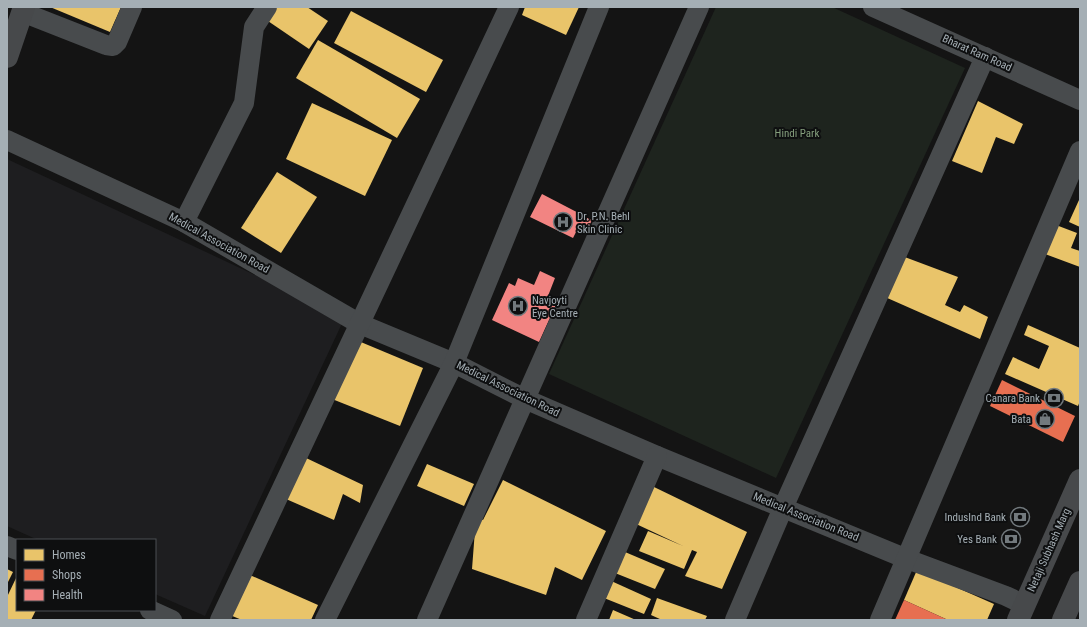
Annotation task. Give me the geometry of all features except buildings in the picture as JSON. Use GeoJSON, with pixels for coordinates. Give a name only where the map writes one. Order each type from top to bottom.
{"type":"FeatureCollection","features":[{"type":"Feature","properties":{"kind":"main road"},"geometry":{"type":"LineString","coordinates":[[7,57],[23,10]]}},
{"type":"Feature","properties":{"kind":"main road","name":"Netaji Subhash Marg"},"geometry":{"type":"LineString","coordinates":[[1022,612],[1080,480]]}},
{"type":"Feature","properties":{"kind":"main road"},"geometry":{"type":"LineString","coordinates":[[1063,620],[1080,582]]}},
{"type":"Feature","properties":{"kind":"street"},"geometry":{"type":"LineString","coordinates":[[23,10],[106,45],[113,46],[118,42],[132,7]]}},
{"type":"Feature","properties":{"kind":"street"},"geometry":{"type":"LineString","coordinates":[[184,222],[244,103],[254,27],[267,7]]}},
{"type":"Feature","properties":{"kind":"street"},"geometry":{"type":"LineString","coordinates":[[220,620],[509,7]]}},
{"type":"Feature","properties":{"kind":"street"},"geometry":{"type":"LineString","coordinates":[[325,620],[454,363],[599,7]]}},
{"type":"Feature","properties":{"kind":"street"},"geometry":{"type":"LineString","coordinates":[[427,620],[699,7]]}},
{"type":"Feature","properties":{"kind":"street","name":"Bharat Ram Road"},"geometry":{"type":"LineString","coordinates":[[873,7],[1080,100]]}},
{"type":"Feature","properties":{"kind":"street"},"geometry":{"type":"LineString","coordinates":[[735,620],[783,508],[985,57]]}},
{"type":"Feature","properties":{"kind":"street","name":"Medical Association Road"},"geometry":{"type":"LineString","coordinates":[[7,140],[184,222],[360,324],[454,363],[525,399],[657,456],[907,559],[1006,596],[1022,612]]}},
{"type":"Feature","properties":{"kind":"street"},"geometry":{"type":"LineString","coordinates":[[880,620],[1080,151]]}},
{"type":"Feature","properties":{"kind":"street"},"geometry":{"type":"LineString","coordinates":[[586,620],[657,456]]}},
{"type":"Feature","properties":{"kind":"street"},"geometry":{"type":"LineString","coordinates":[[152,611],[172,620]]}},
{"type":"Feature","properties":{"kind":"shaded area"},"geometry":{"type":"Polygon","coordinates":[[[7,159],[345,317],[205,616],[156,594],[156,539],[36,539],[7,526],[7,159]]]}},
{"type":"Feature","properties":{"kind":"green space","name":"Hindi Park"},"geometry":{"type":"Polygon","coordinates":[[[716,7],[832,7],[965,68],[776,478],[549,374],[716,7]]]}},
{"type":"Feature","properties":{"kind":"place","name":"Dr. P.N. Behl Skin Clinic"},"geometry":{"type":"Point","coordinates":[563,222]}},
{"type":"Feature","properties":{"kind":"place","name":"Navjoyti Eye Centre"},"geometry":{"type":"Point","coordinates":[518,306]}},
{"type":"Feature","properties":{"kind":"place","name":"Canara Bank"},"geometry":{"type":"Point","coordinates":[1054,398]}},
{"type":"Feature","properties":{"kind":"place","name":"Bata"},"geometry":{"type":"Point","coordinates":[1045,419]}},
{"type":"Feature","properties":{"kind":"place","name":"IndusInd Bank"},"geometry":{"type":"Point","coordinates":[1020,517]}},
{"type":"Feature","properties":{"kind":"place","name":"Yes Bank"},"geometry":{"type":"Point","coordinates":[1011,539]}}]}
